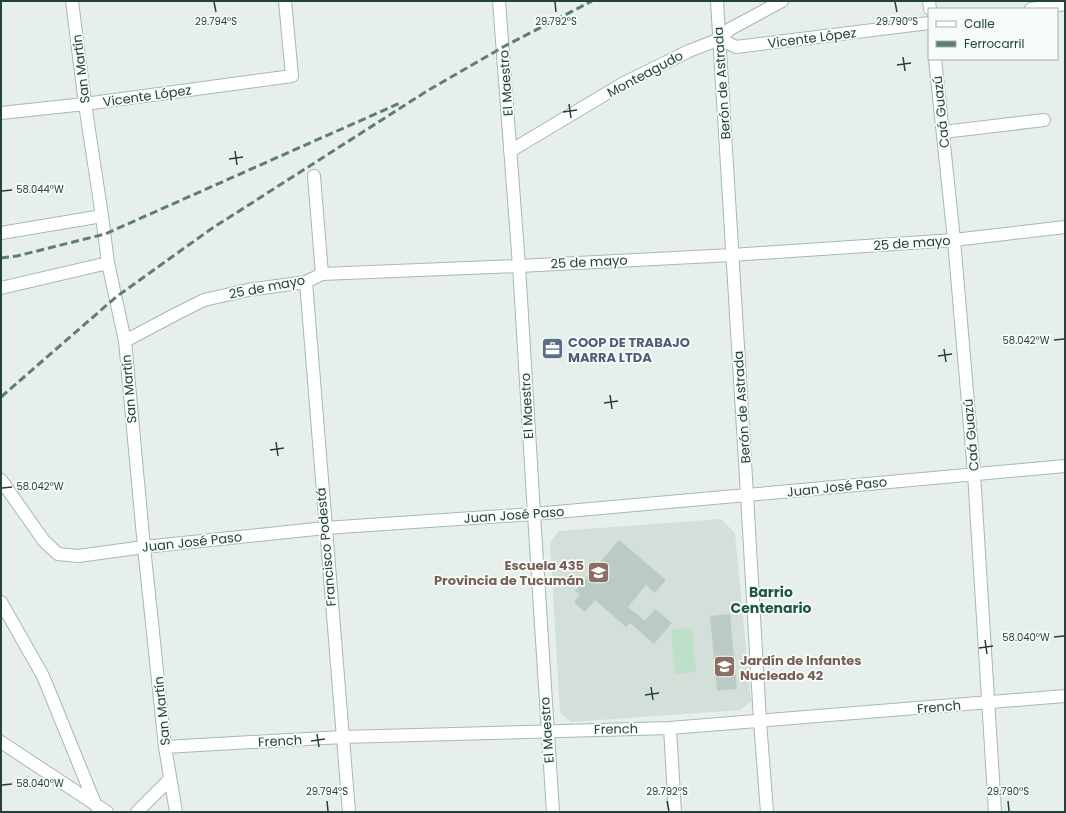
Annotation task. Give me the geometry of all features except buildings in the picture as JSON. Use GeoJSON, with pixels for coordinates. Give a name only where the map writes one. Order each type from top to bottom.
{"type":"FeatureCollection","features":[{"type":"Feature","properties":{"kind":"street","name":"San Martín"},"geometry":{"type":"LineString","coordinates":[[72,1],[108,263],[125,341],[144,547],[165,747],[176,812]]}},
{"type":"Feature","properties":{"kind":"street","name":"Vicente López"},"geometry":{"type":"LineString","coordinates":[[1,113],[85,104],[292,76],[285,1]]}},
{"type":"Feature","properties":{"kind":"street","name":"El Maestro"},"geometry":{"type":"LineString","coordinates":[[499,1],[519,266],[553,812]]}},
{"type":"Feature","properties":{"kind":"street","name":"Berón de Astrada"},"geometry":{"type":"LineString","coordinates":[[717,1],[748,495],[760,721],[767,812]]}},
{"type":"Feature","properties":{"kind":"street","name":"Monteagudo"},"geometry":{"type":"LineString","coordinates":[[510,151],[624,83],[689,51],[720,39],[730,29],[782,1]]}},
{"type":"Feature","properties":{"kind":"street"},"geometry":{"type":"LineString","coordinates":[[1038,8],[1065,4]]}},
{"type":"Feature","properties":{"kind":"street","name":"Vicente López"},"geometry":{"type":"LineString","coordinates":[[720,39],[736,47],[928,23]]}},
{"type":"Feature","properties":{"kind":"street","name":"Caá Guazú"},"geometry":{"type":"LineString","coordinates":[[935,60],[954,240],[974,473],[987,703],[995,812]]}},
{"type":"Feature","properties":{"kind":"street"},"geometry":{"type":"LineString","coordinates":[[943,132],[1044,120]]}},
{"type":"Feature","properties":{"kind":"street"},"geometry":{"type":"LineString","coordinates":[[314,176],[322,274]]}},
{"type":"Feature","properties":{"kind":"street"},"geometry":{"type":"LineString","coordinates":[[1,233],[102,216]]}},
{"type":"Feature","properties":{"kind":"street","name":"25 de mayo"},"geometry":{"type":"LineString","coordinates":[[125,341],[204,300],[248,290],[306,282],[322,274],[732,255],[954,240],[1065,227]]}},
{"type":"Feature","properties":{"kind":"street"},"geometry":{"type":"LineString","coordinates":[[1,288],[108,263]]}},
{"type":"Feature","properties":{"kind":"street","name":"Francisco Podestá"},"geometry":{"type":"LineString","coordinates":[[306,282],[349,812]]}},
{"type":"Feature","properties":{"kind":"street","name":"Juan José Paso"},"geometry":{"type":"LineString","coordinates":[[1,480],[44,541],[58,554],[78,556],[144,547],[325,528],[534,514],[974,473],[1065,466]]}},
{"type":"Feature","properties":{"kind":"street"},"geometry":{"type":"LineString","coordinates":[[1,602],[43,676],[96,806]]}},
{"type":"Feature","properties":{"kind":"street","name":"French"},"geometry":{"type":"LineString","coordinates":[[165,747],[342,737],[547,730],[670,728],[1065,696]]}},
{"type":"Feature","properties":{"kind":"street"},"geometry":{"type":"LineString","coordinates":[[670,728],[675,812]]}},
{"type":"Feature","properties":{"kind":"street"},"geometry":{"type":"LineString","coordinates":[[1,742],[107,812]]}},
{"type":"Feature","properties":{"kind":"street"},"geometry":{"type":"LineString","coordinates":[[137,812],[170,779]]}},
{"type":"Feature","properties":{"kind":"shaded area"},"geometry":{"type":"Polygon","coordinates":[[[721,519],[735,533],[751,701],[741,710],[571,722],[560,713],[550,543],[559,531],[721,519]]]}},
{"type":"Feature","properties":{"kind":"green space"},"geometry":{"type":"Polygon","coordinates":[[[692,628],[696,672],[675,674],[671,630],[692,628]]]}},
{"type":"Feature","properties":{"kind":"railway"},"geometry":{"type":"LineString","coordinates":[[1,397],[116,297],[211,229],[427,91],[503,47],[592,1]]}},
{"type":"Feature","properties":{"kind":"railway"},"geometry":{"type":"LineString","coordinates":[[1,258],[17,256],[105,234],[400,103]]}},
{"type":"Feature","properties":{"kind":"place","name":"COOP DE TRABAJO MARRA LTDA"},"geometry":{"type":"Point","coordinates":[553,349]}},
{"type":"Feature","properties":{"kind":"place","name":"Escuela 435 Provincia de Tucumán"},"geometry":{"type":"Point","coordinates":[599,572]}},
{"type":"Feature","properties":{"kind":"place","name":"Jardín de Infantes Nucleado 42"},"geometry":{"type":"Point","coordinates":[725,667]}},
{"type":"Feature","properties":{"kind":"district","name":"Barrio Centenario"},"geometry":{"type":"Point","coordinates":[771,600]}}]}
